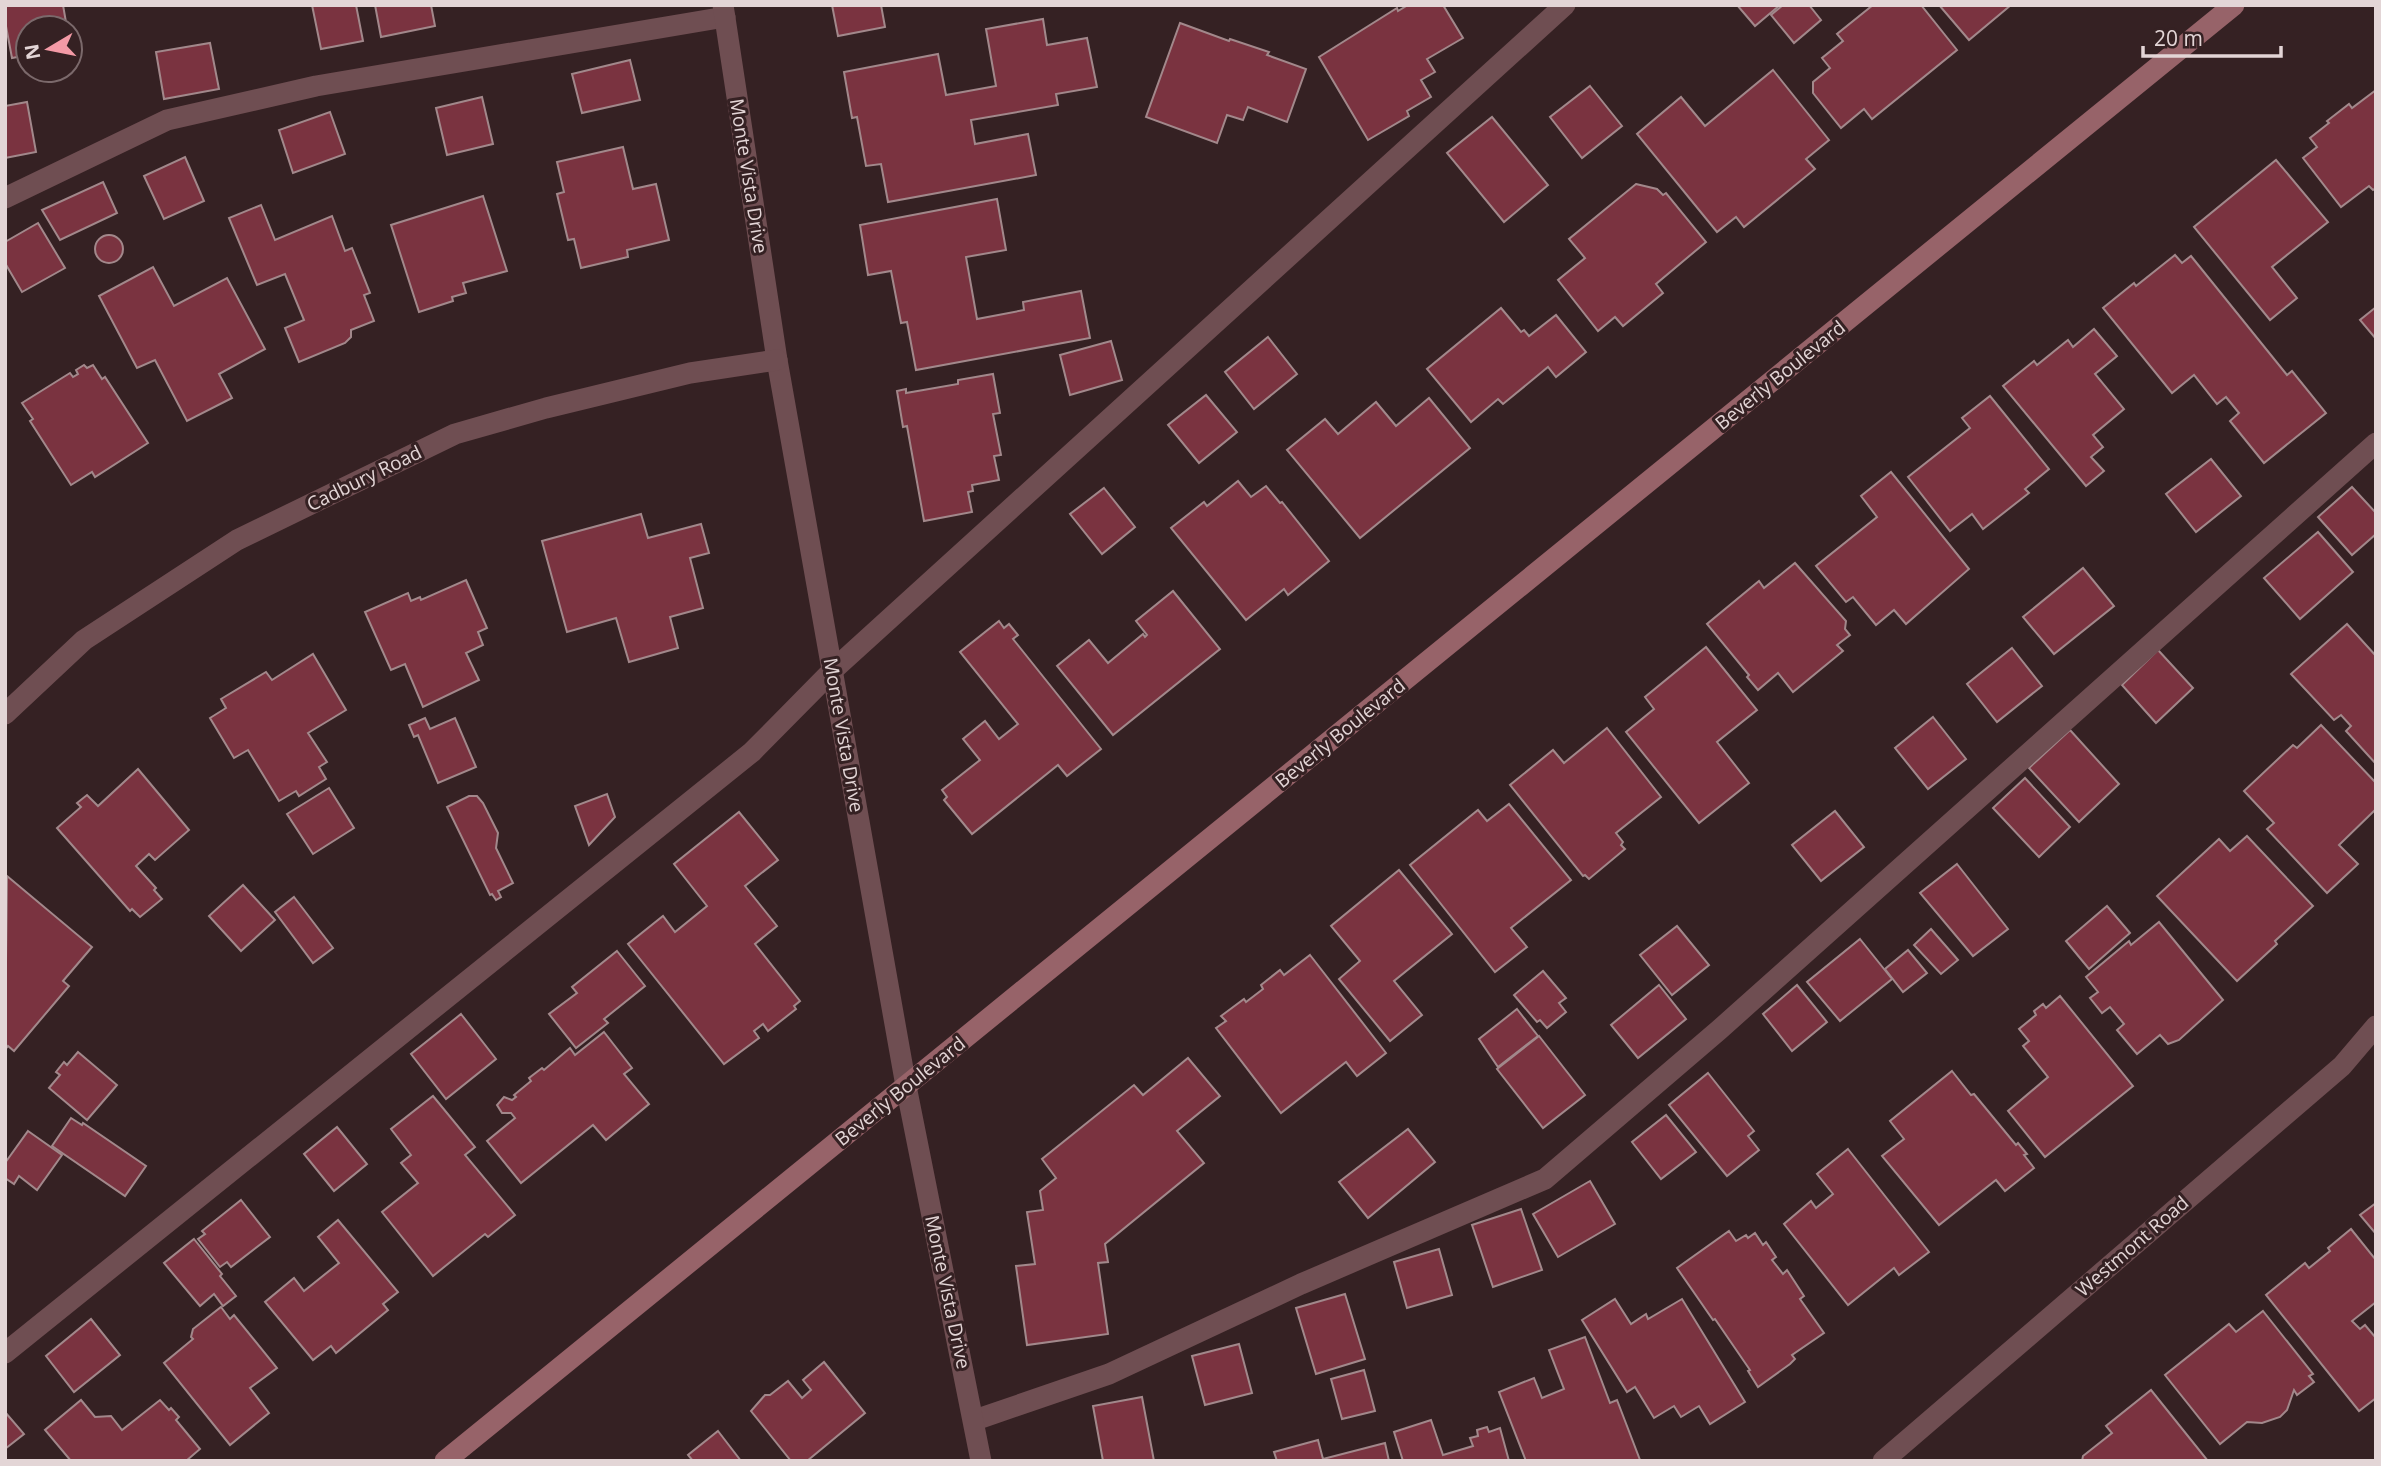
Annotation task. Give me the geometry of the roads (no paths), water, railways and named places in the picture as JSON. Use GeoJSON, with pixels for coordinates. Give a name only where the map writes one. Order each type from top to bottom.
{"type":"FeatureCollection","features":[{"type":"Feature","properties":{"kind":"main road","name":"Beverly Boulevard"},"geometry":{"type":"LineString","coordinates":[[445,1461],[2234,5]]}},
{"type":"Feature","properties":{"kind":"street"},"geometry":{"type":"LineString","coordinates":[[5,1353],[752,752],[832,671],[1565,5]]}},
{"type":"Feature","properties":{"kind":"street"},"geometry":{"type":"LineString","coordinates":[[5,198],[167,120],[316,86],[724,11]]}},
{"type":"Feature","properties":{"kind":"street","name":"Monte Vista Drive"},"geometry":{"type":"LineString","coordinates":[[724,11],[777,360],[832,671],[906,1086],[975,1420],[981,1461]]}},
{"type":"Feature","properties":{"kind":"street","name":"Cadbury Road"},"geometry":{"type":"LineString","coordinates":[[5,714],[83,640],[237,540],[455,434],[546,408],[690,373],[777,360]]}},
{"type":"Feature","properties":{"kind":"street"},"geometry":{"type":"LineString","coordinates":[[975,1420],[1109,1374],[1301,1284],[1545,1179],[1730,1020],[2376,443]]}},
{"type":"Feature","properties":{"kind":"street","name":"Westmont Road"},"geometry":{"type":"LineString","coordinates":[[1883,1461],[2342,1066],[2376,1026]]}}]}
